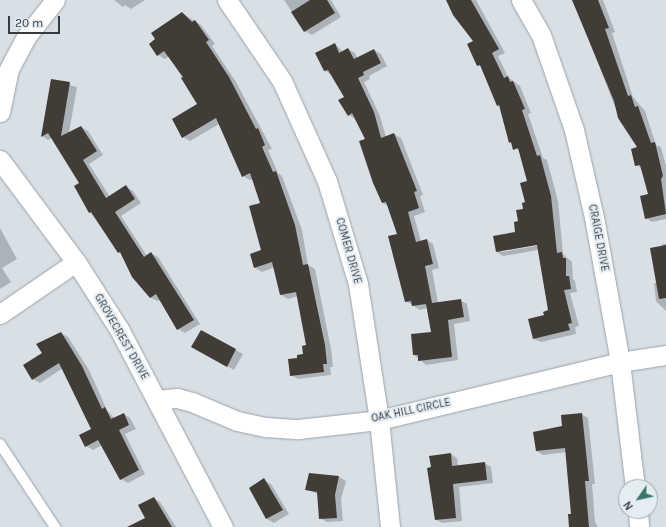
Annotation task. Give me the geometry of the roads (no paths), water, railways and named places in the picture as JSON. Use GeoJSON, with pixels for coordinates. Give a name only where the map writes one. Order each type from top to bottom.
{"type":"FeatureCollection","features":[{"type":"Feature","properties":{"kind":"street"},"geometry":{"type":"LineString","coordinates":[[0,112],[9,69],[26,37],[55,0]]}},
{"type":"Feature","properties":{"kind":"street","name":"COMER DRIVE"},"geometry":{"type":"LineString","coordinates":[[227,0],[282,81],[327,181],[358,284],[379,420],[390,527]]}},
{"type":"Feature","properties":{"kind":"street","name":"CRAIGE DRIVE"},"geometry":{"type":"LineString","coordinates":[[522,0],[540,35],[574,130],[594,217],[620,362],[634,479]]}},
{"type":"Feature","properties":{"kind":"street","name":"GROVECREST DRIVE"},"geometry":{"type":"LineString","coordinates":[[0,160],[76,262],[119,329],[222,527]]}},
{"type":"Feature","properties":{"kind":"street"},"geometry":{"type":"LineString","coordinates":[[0,314],[76,262]]}},
{"type":"Feature","properties":{"kind":"street","name":"OAK HILL CIRCLE"},"geometry":{"type":"LineString","coordinates":[[157,400],[177,398],[192,402],[237,421],[266,427],[298,429],[379,420],[620,362],[666,355]]}},
{"type":"Feature","properties":{"kind":"lane"},"geometry":{"type":"LineString","coordinates":[[0,444],[56,527]]}}]}
